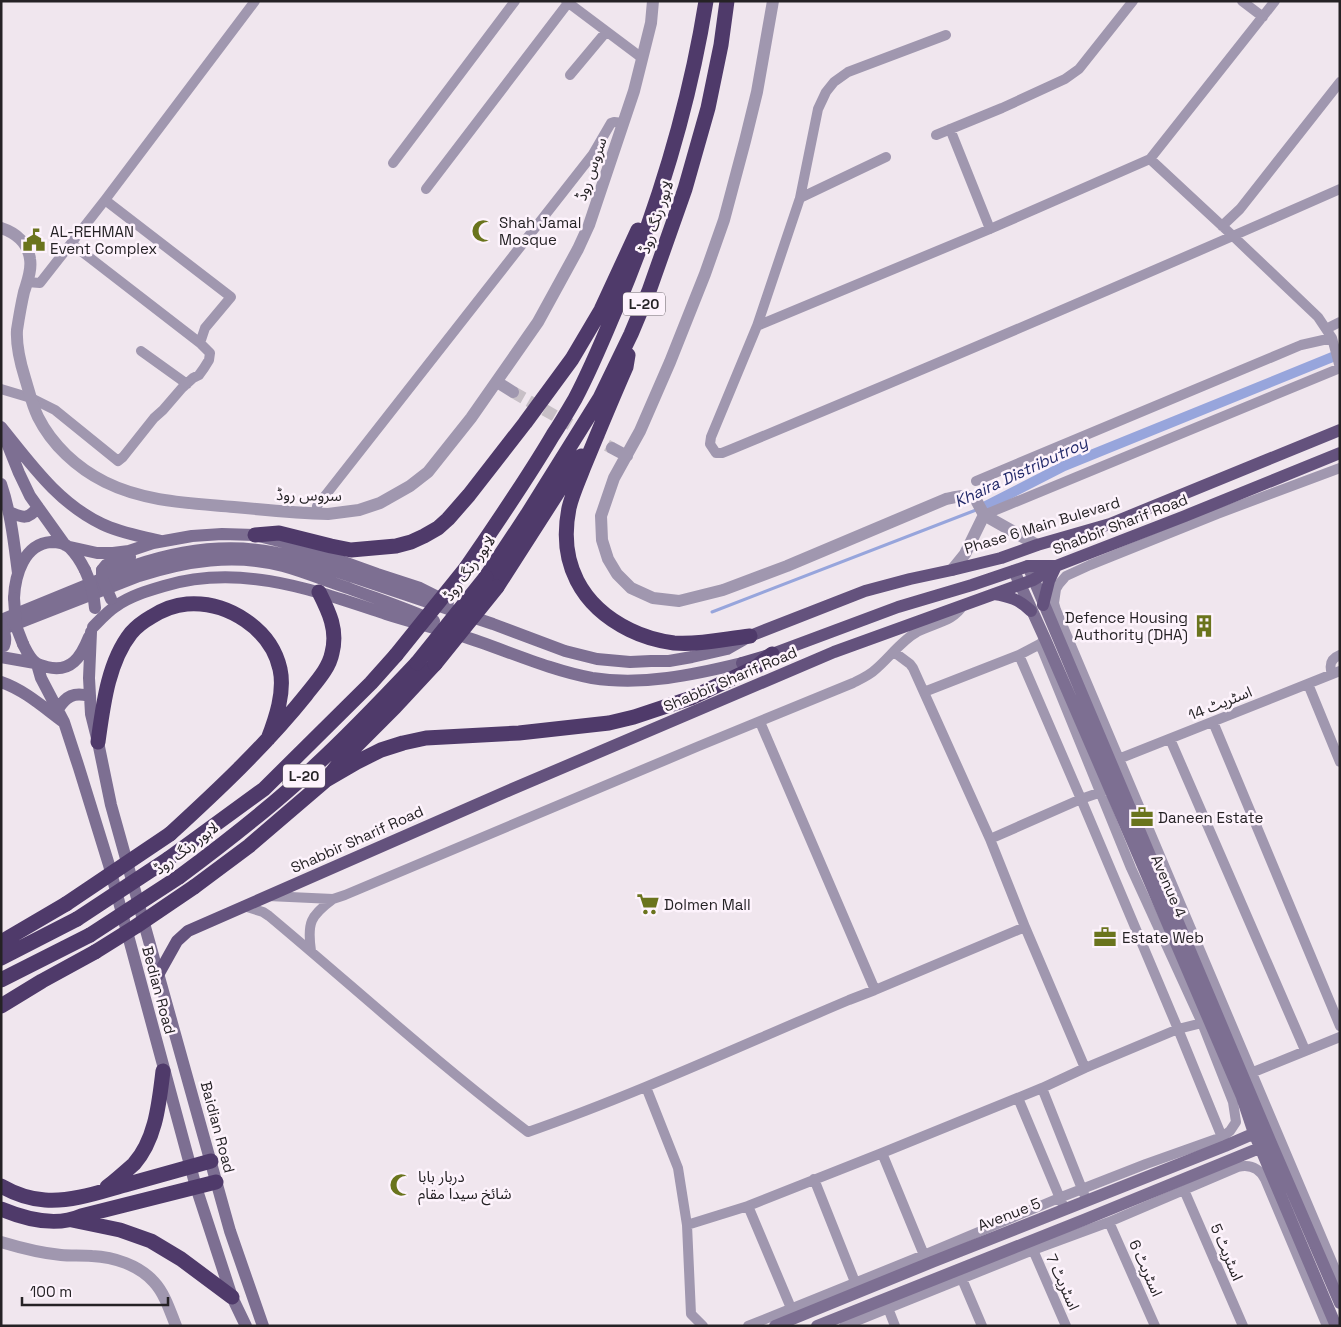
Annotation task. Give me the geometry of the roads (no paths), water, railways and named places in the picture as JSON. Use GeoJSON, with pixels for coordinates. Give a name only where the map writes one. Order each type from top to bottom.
{"type":"FeatureCollection","features":[{"type":"Feature","properties":{"kind":"highway","name":"لاہور رنگ روڈ"},"geometry":{"type":"LineString","coordinates":[[1,958],[77,919],[168,859],[264,789],[371,683],[466,568],[538,461],[574,400],[600,346],[631,273],[649,226],[684,110],[699,44],[706,1]]}},
{"type":"Feature","properties":{"kind":"highway","name":"لاہور رنگ روڈ"},"geometry":{"type":"LineString","coordinates":[[1,980],[90,935],[179,877],[274,804],[361,722],[492,582],[528,515],[600,398],[631,334],[649,291],[694,160],[708,108],[721,45],[727,1]]}},
{"type":"Feature","properties":{"kind":"highway"},"geometry":{"type":"LineString","coordinates":[[254,535],[279,533],[351,550],[396,546],[411,542],[438,528],[469,495],[572,360],[602,310],[633,239],[661,188]]}},
{"type":"Feature","properties":{"kind":"highway"},"geometry":{"type":"LineString","coordinates":[[631,334],[626,367],[594,439],[573,492],[568,511],[566,532],[568,557],[572,572],[586,596],[596,607],[610,619],[639,634],[674,643],[706,643],[750,636]]}},
{"type":"Feature","properties":{"kind":"highway"},"geometry":{"type":"LineString","coordinates":[[1,1006],[95,952],[194,887],[250,846],[326,780],[341,761],[435,664],[492,582],[544,515],[594,439]]}},
{"type":"Feature","properties":{"kind":"highway"},"geometry":{"type":"LineString","coordinates":[[1,942],[66,904],[170,834],[268,740],[314,684],[332,655],[334,638],[331,618],[319,592]]}},
{"type":"Feature","properties":{"kind":"highway"},"geometry":{"type":"LineString","coordinates":[[98,742],[108,683],[123,645],[137,626],[146,620],[158,613],[187,604],[201,604],[226,610],[255,627],[269,643],[280,669],[281,685],[276,718],[268,740]]}},
{"type":"Feature","properties":{"kind":"highway"},"geometry":{"type":"LineString","coordinates":[[326,780],[381,750],[426,738],[519,733],[609,723],[659,709],[691,698],[756,667],[772,654]]}},
{"type":"Feature","properties":{"kind":"highway"},"geometry":{"type":"LineString","coordinates":[[578,726],[626,713],[700,686],[742,663]]}},
{"type":"Feature","properties":{"kind":"highway"},"geometry":{"type":"LineString","coordinates":[[1,996],[42,981]]}},
{"type":"Feature","properties":{"kind":"highway"},"geometry":{"type":"LineString","coordinates":[[100,1192],[135,1162],[151,1137],[157,1115],[163,1071]]}},
{"type":"Feature","properties":{"kind":"highway"},"geometry":{"type":"LineString","coordinates":[[1,1186],[16,1194],[33,1199],[63,1200],[100,1192],[211,1161]]}},
{"type":"Feature","properties":{"kind":"highway"},"geometry":{"type":"LineString","coordinates":[[72,1220],[81,1216],[216,1182]]}},
{"type":"Feature","properties":{"kind":"highway"},"geometry":{"type":"LineString","coordinates":[[1,1209],[29,1219],[45,1221],[72,1220],[120,1230],[151,1241],[181,1259],[232,1297]]}},
{"type":"Feature","properties":{"kind":"main road"},"geometry":{"type":"LineString","coordinates":[[1,428],[30,496],[79,559],[94,595],[95,608],[89,696],[98,742]]}},
{"type":"Feature","properties":{"kind":"main road"},"geometry":{"type":"LineString","coordinates":[[1,428],[45,481],[66,501],[87,516],[121,531],[163,541]]}},
{"type":"Feature","properties":{"kind":"main road","name":"Phase 6 Main Bulevard"},"geometry":{"type":"LineString","coordinates":[[750,636],[866,591],[1001,558],[1037,545],[1110,524],[1340,430]]}},
{"type":"Feature","properties":{"kind":"main road","name":"Shabbir Sharif Road"},"geometry":{"type":"LineString","coordinates":[[158,974],[177,941],[188,931],[244,906],[834,652],[1034,580],[1056,566],[1340,453]]}},
{"type":"Feature","properties":{"kind":"main road"},"geometry":{"type":"LineString","coordinates":[[1,484],[14,537],[16,579]]}},
{"type":"Feature","properties":{"kind":"main road"},"geometry":{"type":"LineString","coordinates":[[9,512],[18,516],[28,517],[38,507]]}},
{"type":"Feature","properties":{"kind":"main road"},"geometry":{"type":"LineString","coordinates":[[36,664],[22,644],[7,596],[26,557],[36,547],[54,542],[92,552],[108,553],[129,551],[163,541],[209,534],[266,537],[299,546],[420,588],[493,624]]}},
{"type":"Feature","properties":{"kind":"main road"},"geometry":{"type":"LineString","coordinates":[[148,545],[138,554],[103,567],[102,578],[108,595],[111,599],[116,600],[160,582],[168,580],[175,583]]}},
{"type":"Feature","properties":{"kind":"main road"},"geometry":{"type":"LineString","coordinates":[[1,620],[124,569],[153,559],[198,550],[230,548],[284,554],[493,624],[564,651],[597,659],[630,662],[669,661],[727,649],[750,636]]}},
{"type":"Feature","properties":{"kind":"main road"},"geometry":{"type":"LineString","coordinates":[[1,630],[139,576],[167,567],[192,562],[230,559],[268,563],[292,569],[412,611],[477,641]]}},
{"type":"Feature","properties":{"kind":"main road"},"geometry":{"type":"LineString","coordinates":[[1,624],[6,642],[2,650],[36,664],[61,669],[75,661],[92,630],[117,605],[143,592],[175,583],[205,578],[239,577],[270,581],[319,592],[477,641],[558,669],[594,678],[622,680],[680,677],[742,663],[772,654],[898,607],[1028,566],[1056,566],[1049,581],[1043,605]]}},
{"type":"Feature","properties":{"kind":"main road","name":"Avenue 4"},"geometry":{"type":"LineString","coordinates":[[1028,566],[1043,605],[1114,761],[1242,1097]]}},
{"type":"Feature","properties":{"kind":"main road","name":"Avenue 4"},"geometry":{"type":"LineString","coordinates":[[1014,571],[1106,791],[1242,1097],[1260,1131],[1274,1175],[1336,1326]]}},
{"type":"Feature","properties":{"kind":"main road"},"geometry":{"type":"LineString","coordinates":[[994,594],[1015,599],[1032,611]]}},
{"type":"Feature","properties":{"kind":"main road","name":"Bedian Road"},"geometry":{"type":"LineString","coordinates":[[36,664],[64,722],[109,865],[190,1167],[232,1297],[243,1322]]}},
{"type":"Feature","properties":{"kind":"main road"},"geometry":{"type":"LineString","coordinates":[[1,682],[32,698],[64,722]]}},
{"type":"Feature","properties":{"kind":"main road"},"geometry":{"type":"LineString","coordinates":[[58,709],[63,701],[70,697],[76,695],[89,696]]}},
{"type":"Feature","properties":{"kind":"main road","name":"Bedian Road"},"geometry":{"type":"LineString","coordinates":[[98,742],[111,805],[147,935]]}},
{"type":"Feature","properties":{"kind":"main road","name":"Baidian Road"},"geometry":{"type":"LineString","coordinates":[[147,935],[230,1232],[263,1326]]}},
{"type":"Feature","properties":{"kind":"main road","name":"Avenue 5"},"geometry":{"type":"LineString","coordinates":[[775,1326],[857,1287],[1062,1204],[1224,1141],[1260,1131]]}},
{"type":"Feature","properties":{"kind":"main road"},"geometry":{"type":"LineString","coordinates":[[817,1326],[1086,1219],[1213,1172],[1266,1146]]}},
{"type":"Feature","properties":{"kind":"main road","name":"Avenue 4"},"geometry":{"type":"LineString","coordinates":[[1274,1175],[1340,1303]]}},
{"type":"Feature","properties":{"kind":"street"},"geometry":{"type":"LineString","coordinates":[[27,282],[40,283],[72,244],[255,1]]}},
{"type":"Feature","properties":{"kind":"street"},"geometry":{"type":"LineString","coordinates":[[393,163],[515,1]]}},
{"type":"Feature","properties":{"kind":"street","name":"سروس روڈ"},"geometry":{"type":"LineString","coordinates":[[1,228],[10,231],[23,242],[30,260],[17,342],[19,357],[31,398],[44,428],[65,454],[90,474],[118,488],[143,496],[167,500],[316,514],[359,510],[390,498],[428,472],[471,418],[538,322],[578,248],[599,198],[642,58],[654,1]]}},
{"type":"Feature","properties":{"kind":"street"},"geometry":{"type":"LineString","coordinates":[[773,1],[757,92],[724,220],[677,346],[640,431],[614,478],[601,516],[602,540],[608,559],[617,574],[631,588],[653,598],[679,602],[724,590],[787,566],[946,499],[962,496],[975,498],[983,513],[1037,545]]}},
{"type":"Feature","properties":{"kind":"street"},"geometry":{"type":"LineString","coordinates":[[936,135],[1002,108],[1065,79],[1079,69],[1133,1]]}},
{"type":"Feature","properties":{"kind":"street"},"geometry":{"type":"LineString","coordinates":[[1242,1],[1263,17]]}},
{"type":"Feature","properties":{"kind":"street"},"geometry":{"type":"LineString","coordinates":[[757,326],[990,229],[1150,159],[1275,1]]}},
{"type":"Feature","properties":{"kind":"street"},"geometry":{"type":"LineString","coordinates":[[426,189],[567,2],[642,58]]}},
{"type":"Feature","properties":{"kind":"street"},"geometry":{"type":"LineString","coordinates":[[570,75],[606,32]]}},
{"type":"Feature","properties":{"kind":"street"},"geometry":{"type":"LineString","coordinates":[[946,35],[848,72],[834,82],[826,92],[818,109],[800,198],[757,326],[711,437],[710,444],[716,453],[722,453],[826,410],[1340,189]]}},
{"type":"Feature","properties":{"kind":"street"},"geometry":{"type":"LineString","coordinates":[[1222,226],[1240,209],[1339,85]]}},
{"type":"Feature","properties":{"kind":"street"},"geometry":{"type":"LineString","coordinates":[[316,514],[316,506],[593,154],[611,123],[623,123]]}},
{"type":"Feature","properties":{"kind":"street"},"geometry":{"type":"LineString","coordinates":[[950,129],[990,229]]}},
{"type":"Feature","properties":{"kind":"street"},"geometry":{"type":"LineString","coordinates":[[800,198],[886,157]]}},
{"type":"Feature","properties":{"kind":"street"},"geometry":{"type":"LineString","coordinates":[[952,570],[966,554],[983,513],[1339,366],[1330,337],[1318,317],[1150,159]]}},
{"type":"Feature","properties":{"kind":"street"},"geometry":{"type":"LineString","coordinates":[[105,200],[231,297],[205,328],[200,343]]}},
{"type":"Feature","properties":{"kind":"street"},"geometry":{"type":"LineString","coordinates":[[1,389],[31,398],[55,410],[118,461],[154,418],[187,384],[199,376],[209,360],[210,353],[200,343],[72,244]]}},
{"type":"Feature","properties":{"kind":"street"},"geometry":{"type":"LineString","coordinates":[[976,481],[1301,345],[1330,337],[1340,322]]}},
{"type":"Feature","properties":{"kind":"street"},"geometry":{"type":"LineString","coordinates":[[141,351],[187,384]]}},
{"type":"Feature","properties":{"kind":"street"},"geometry":{"type":"LineString","coordinates":[[497,382],[513,392]]}},
{"type":"Feature","properties":{"kind":"street"},"geometry":{"type":"LineString","coordinates":[[612,448],[627,456]]}},
{"type":"Feature","properties":{"kind":"street"},"geometry":{"type":"LineString","coordinates":[[1340,468],[1217,514],[1090,565],[1066,576],[1058,584],[1054,596],[1056,610],[1114,761],[1181,906],[1340,1281]]}},
{"type":"Feature","properties":{"kind":"street"},"geometry":{"type":"LineString","coordinates":[[311,952],[309,933],[312,920],[320,908],[333,899],[864,678],[916,633],[957,614],[964,605]]}},
{"type":"Feature","properties":{"kind":"street"},"geometry":{"type":"LineString","coordinates":[[924,692],[1019,655],[1043,641]]}},
{"type":"Feature","properties":{"kind":"street"},"geometry":{"type":"LineString","coordinates":[[894,652],[910,664],[924,692],[990,839],[1085,1068]]}},
{"type":"Feature","properties":{"kind":"street"},"geometry":{"type":"LineString","coordinates":[[1019,655],[1082,800],[1224,1141]]}},
{"type":"Feature","properties":{"kind":"street"},"geometry":{"type":"LineString","coordinates":[[1336,673],[1330,667],[1331,662],[1333,658],[1340,655]]}},
{"type":"Feature","properties":{"kind":"street","name":"اسٹریٹ 14"},"geometry":{"type":"LineString","coordinates":[[1114,761],[1336,673]]}},
{"type":"Feature","properties":{"kind":"street"},"geometry":{"type":"LineString","coordinates":[[1308,684],[1340,762]]}},
{"type":"Feature","properties":{"kind":"street"},"geometry":{"type":"LineString","coordinates":[[760,722],[875,990]]}},
{"type":"Feature","properties":{"kind":"street"},"geometry":{"type":"LineString","coordinates":[[1213,722],[1340,1026]]}},
{"type":"Feature","properties":{"kind":"street"},"geometry":{"type":"LineString","coordinates":[[1170,739],[1305,1050]]}},
{"type":"Feature","properties":{"kind":"street"},"geometry":{"type":"LineString","coordinates":[[990,839],[1106,791],[1131,868],[1202,1024],[1242,1097],[1236,1122],[1224,1141]]}},
{"type":"Feature","properties":{"kind":"street"},"geometry":{"type":"LineString","coordinates":[[267,896],[333,899]]}},
{"type":"Feature","properties":{"kind":"street"},"geometry":{"type":"LineString","coordinates":[[244,906],[269,916],[480,1095],[528,1132],[646,1087],[1025,927]]}},
{"type":"Feature","properties":{"kind":"street"},"geometry":{"type":"LineString","coordinates":[[687,1225],[748,1206],[1018,1098],[1178,1029],[1202,1024]]}},
{"type":"Feature","properties":{"kind":"street"},"geometry":{"type":"LineString","coordinates":[[1251,1072],[1340,1037]]}},
{"type":"Feature","properties":{"kind":"street"},"geometry":{"type":"LineString","coordinates":[[646,1087],[678,1168],[687,1225],[692,1314],[703,1326]]}},
{"type":"Feature","properties":{"kind":"street"},"geometry":{"type":"LineString","coordinates":[[1042,1088],[1085,1195]]}},
{"type":"Feature","properties":{"kind":"street"},"geometry":{"type":"LineString","coordinates":[[748,1326],[791,1308],[857,1287],[924,1255],[1062,1204],[1018,1098]]}},
{"type":"Feature","properties":{"kind":"street"},"geometry":{"type":"LineString","coordinates":[[882,1153],[924,1255]]}},
{"type":"Feature","properties":{"kind":"street"},"geometry":{"type":"LineString","coordinates":[[844,1326],[1033,1250],[1109,1222],[1184,1190],[1213,1172],[1251,1166],[1257,1170],[1274,1175],[1327,1326]]}},
{"type":"Feature","properties":{"kind":"street"},"geometry":{"type":"LineString","coordinates":[[814,1179],[857,1287]]}},
{"type":"Feature","properties":{"kind":"street","name":"اسٹریٹ 5"},"geometry":{"type":"LineString","coordinates":[[1184,1190],[1243,1326]]}},
{"type":"Feature","properties":{"kind":"street"},"geometry":{"type":"LineString","coordinates":[[748,1206],[791,1308]]}},
{"type":"Feature","properties":{"kind":"street","name":"اسٹریٹ 6"},"geometry":{"type":"LineString","coordinates":[[1109,1222],[1155,1326]]}},
{"type":"Feature","properties":{"kind":"street"},"geometry":{"type":"LineString","coordinates":[[1,1242],[32,1251],[94,1256],[133,1266],[155,1283],[168,1304],[176,1326]]}},
{"type":"Feature","properties":{"kind":"street","name":"اسٹریٹ 7"},"geometry":{"type":"LineString","coordinates":[[1033,1250],[1066,1326]]}},
{"type":"Feature","properties":{"kind":"street"},"geometry":{"type":"LineString","coordinates":[[962,1279],[982,1326]]}},
{"type":"Feature","properties":{"kind":"street"},"geometry":{"type":"LineString","coordinates":[[888,1308],[895,1326]]}},
{"type":"Feature","properties":{"kind":"waterway","name":"Khaira Distributroy"},"geometry":{"type":"LineString","coordinates":[[984,507],[1064,466],[1340,354]]}},
{"type":"Feature","properties":{"kind":"waterway","name":"Khaira Distributroy"},"geometry":{"type":"LineString","coordinates":[[712,612],[976,510]]}},
{"type":"Feature","properties":{"kind":"tunnel"},"geometry":{"type":"LineString","coordinates":[[513,392],[612,448]]}},
{"type":"Feature","properties":{"kind":"place","name":"Shah Jamal Mosque"},"geometry":{"type":"Point","coordinates":[483,231]}},
{"type":"Feature","properties":{"kind":"place","name":"AL-REHMAN Event Complex"},"geometry":{"type":"Point","coordinates":[34,240]}},
{"type":"Feature","properties":{"kind":"place","name":"Defence Housing Authority (DHA)"},"geometry":{"type":"Point","coordinates":[1204,626]}},
{"type":"Feature","properties":{"kind":"place","name":"Daneen Estate"},"geometry":{"type":"Point","coordinates":[1142,817]}},
{"type":"Feature","properties":{"kind":"place","name":"Dolmen Mall"},"geometry":{"type":"Point","coordinates":[648,904]}},
{"type":"Feature","properties":{"kind":"place","name":"Estate Web"},"geometry":{"type":"Point","coordinates":[1105,937]}},
{"type":"Feature","properties":{"kind":"place","name":"دربار بابا شائخ سیدا مقام"},"geometry":{"type":"Point","coordinates":[401,1185]}}]}
